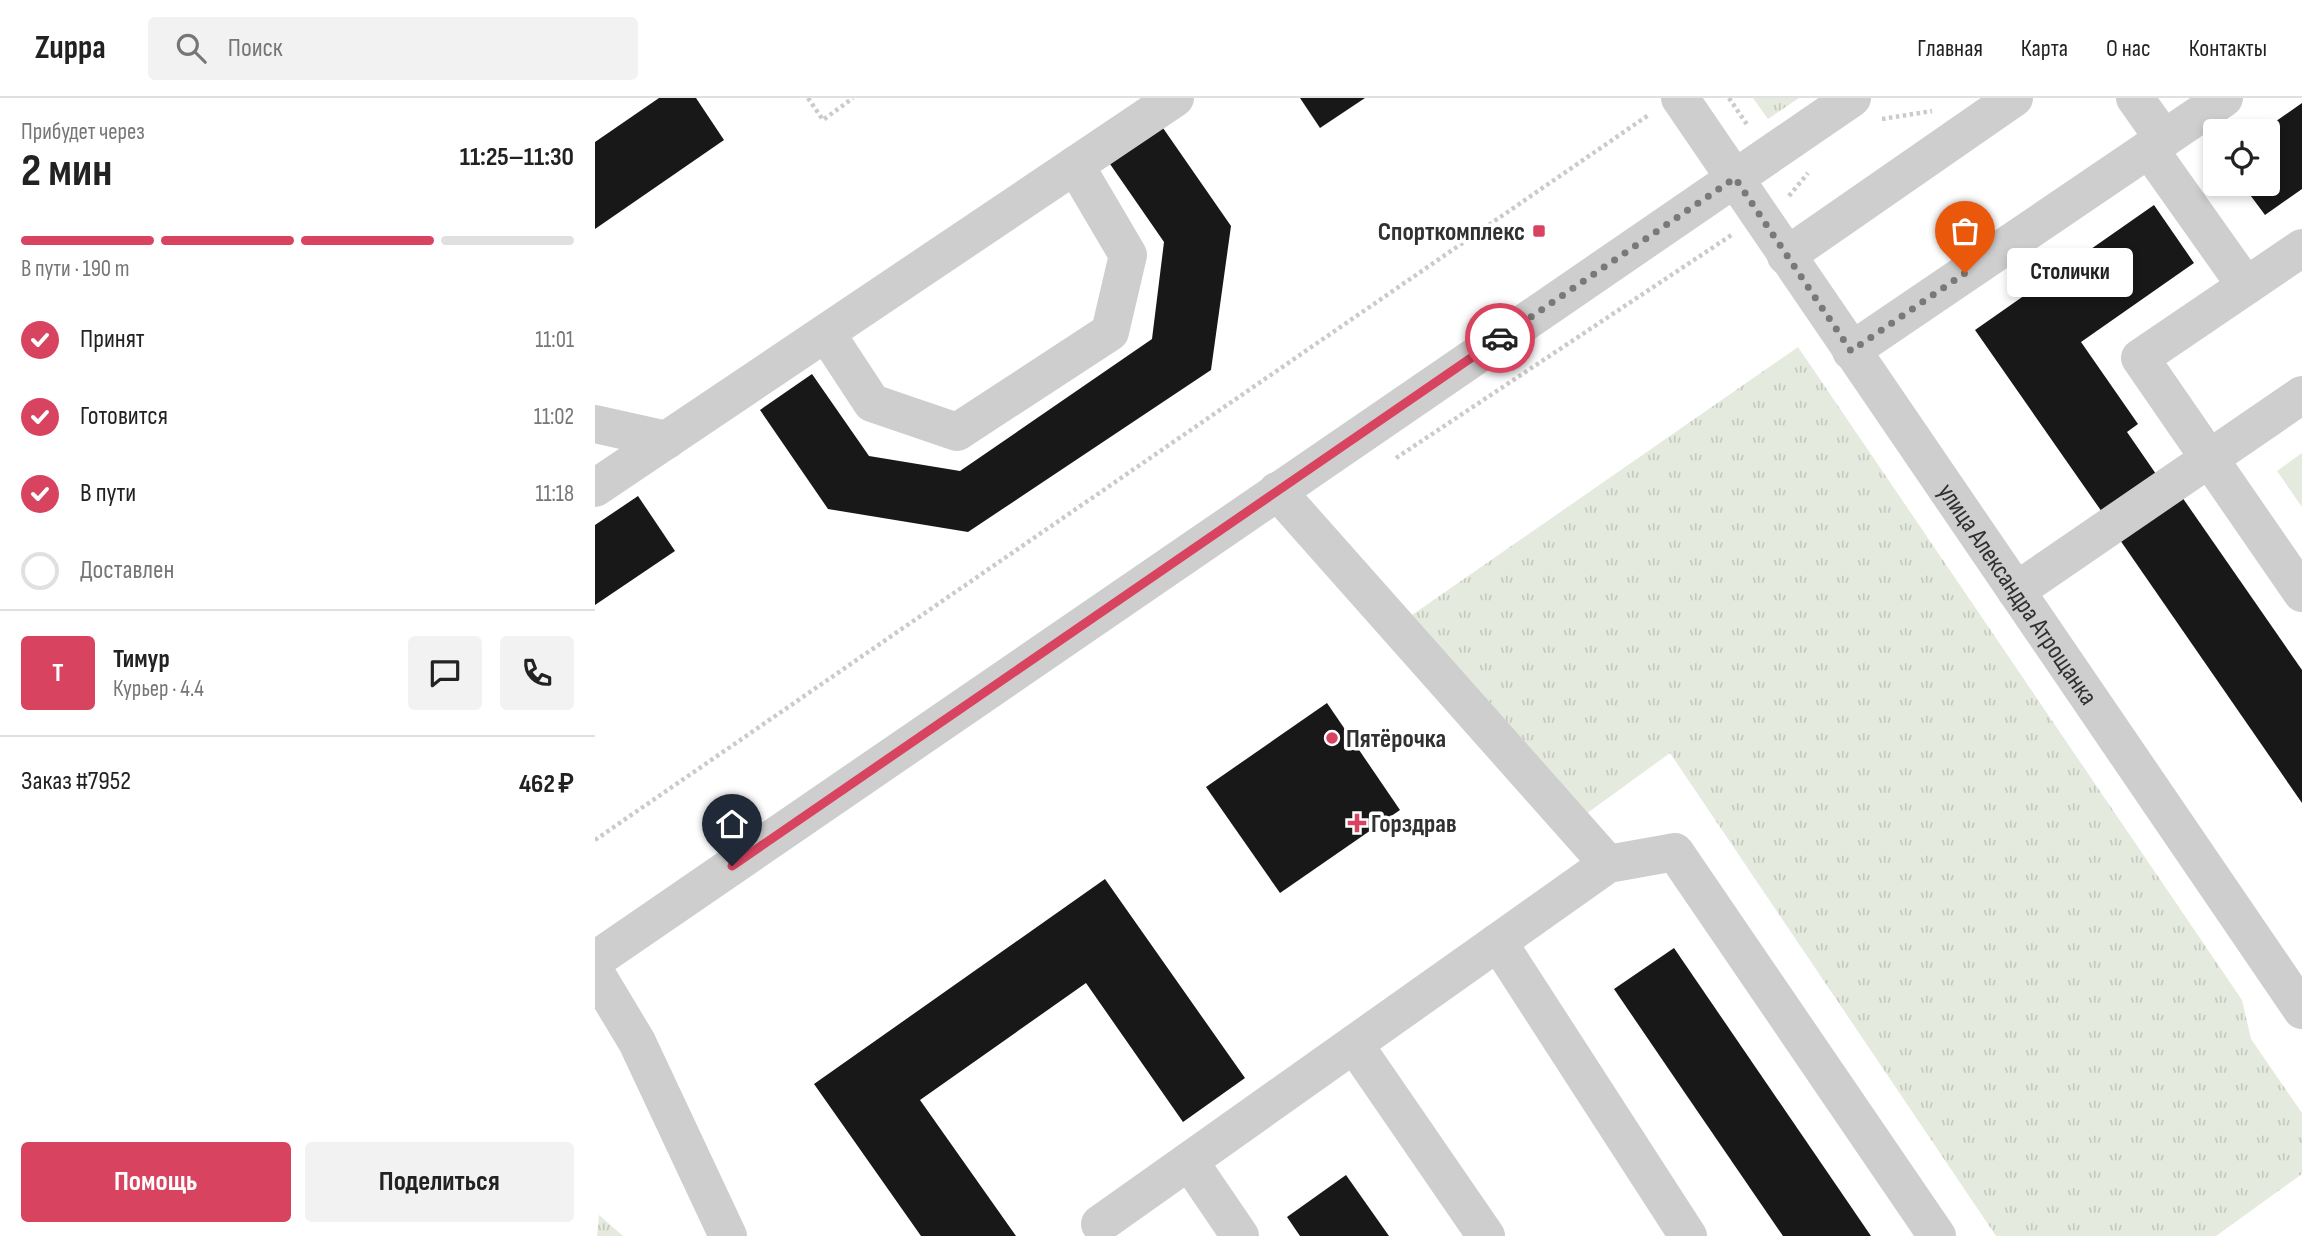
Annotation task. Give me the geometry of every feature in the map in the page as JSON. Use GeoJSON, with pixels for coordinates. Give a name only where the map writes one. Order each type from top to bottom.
{"type":"FeatureCollection","features":[{"type":"Feature","properties":{"kind":"street"},"geometry":{"type":"LineString","coordinates":[[595,488],[1175,98]]}},
{"type":"Feature","properties":{"kind":"street"},"geometry":{"type":"LineString","coordinates":[[1786,256],[2014,98]]}},
{"type":"Feature","properties":{"kind":"street"},"geometry":{"type":"LineString","coordinates":[[2135,98],[2156,144],[2246,286]]}},
{"type":"Feature","properties":{"kind":"street"},"geometry":{"type":"LineString","coordinates":[[1851,351],[2224,98]]}},
{"type":"Feature","properties":{"kind":"street","name":"улица Александра Атрощанка"},"geometry":{"type":"LineString","coordinates":[[1667,105],[1735,178],[2302,1010]]}},
{"type":"Feature","properties":{"kind":"street"},"geometry":{"type":"LineString","coordinates":[[595,960],[1735,178],[1864,109]]}},
{"type":"Feature","properties":{"kind":"street"},"geometry":{"type":"LineString","coordinates":[[826,333],[871,403],[957,432],[1109,332],[1128,255],[1075,165]]}},
{"type":"Feature","properties":{"kind":"street"},"geometry":{"type":"LineString","coordinates":[[2302,248],[2140,358],[2302,593]]}},
{"type":"Feature","properties":{"kind":"street"},"geometry":{"type":"LineString","coordinates":[[2015,591],[2302,395]]}},
{"type":"Feature","properties":{"kind":"street"},"geometry":{"type":"LineString","coordinates":[[595,424],[667,440]]}},
{"type":"Feature","properties":{"kind":"street"},"geometry":{"type":"LineString","coordinates":[[1277,491],[1608,864]]}},
{"type":"Feature","properties":{"kind":"street"},"geometry":{"type":"LineString","coordinates":[[1097,1232],[1189,1161],[1608,864],[1675,852],[1937,1236]]}},
{"type":"Feature","properties":{"kind":"street"},"geometry":{"type":"LineString","coordinates":[[1498,942],[1688,1236]]}},
{"type":"Feature","properties":{"kind":"street"},"geometry":{"type":"LineString","coordinates":[[595,972],[637,1042],[728,1236]]}},
{"type":"Feature","properties":{"kind":"street"},"geometry":{"type":"LineString","coordinates":[[1354,1044],[1486,1236]]}},
{"type":"Feature","properties":{"kind":"street"},"geometry":{"type":"LineString","coordinates":[[1189,1161],[1240,1236]]}},
{"type":"Feature","properties":{"kind":"path"},"geometry":{"type":"LineString","coordinates":[[808,98],[823,120],[853,98]]}},
{"type":"Feature","properties":{"kind":"path"},"geometry":{"type":"LineString","coordinates":[[595,840],[1667,105]]}},
{"type":"Feature","properties":{"kind":"path"},"geometry":{"type":"LineString","coordinates":[[1864,109],[1935,110]]}},
{"type":"Feature","properties":{"kind":"path"},"geometry":{"type":"LineString","coordinates":[[1387,463],[1794,192],[1812,166]]}},
{"type":"Feature","properties":{"kind":"green space"},"geometry":{"type":"Polygon","coordinates":[[[1753,98],[1799,98],[1768,119],[1753,98]]]}},
{"type":"Feature","properties":{"kind":"green space"},"geometry":{"type":"Polygon","coordinates":[[[1798,347],[2242,1000],[2251,1039],[2302,1113],[2302,1174],[2216,1236],[1996,1236],[1670,753],[1586,814],[1412,615],[1798,347]]]}},
{"type":"Feature","properties":{"kind":"green space"},"geometry":{"type":"Polygon","coordinates":[[[2302,453],[2302,507],[2277,471],[2302,453]]]}},
{"type":"Feature","properties":{"kind":"green space"},"geometry":{"type":"Polygon","coordinates":[[[599,1215],[623,1236],[597,1236],[599,1215]]]}},
{"type":"Feature","properties":{"kind":"building"},"geometry":{"type":"Polygon","coordinates":[[[659,98],[696,98],[724,140],[595,229],[595,142],[659,98]]]}},
{"type":"Feature","properties":{"kind":"building"},"geometry":{"type":"Polygon","coordinates":[[[1300,98],[1365,98],[1320,128],[1300,98]]]}},
{"type":"Feature","properties":{"kind":"building"},"geometry":{"type":"Polygon","coordinates":[[[2302,103],[2302,189],[2265,215],[2251,196],[2280,196],[2279,119],[2302,103]]]}},
{"type":"Feature","properties":{"kind":"building"},"geometry":{"type":"Polygon","coordinates":[[[1163,128],[1231,226],[1211,370],[968,532],[828,509],[760,410],[812,374],[869,456],[960,471],[1152,339],[1164,242],[1110,164],[1163,128]]]}},
{"type":"Feature","properties":{"kind":"building"},"geometry":{"type":"Polygon","coordinates":[[[2154,205],[2194,263],[2081,342],[2138,424],[2127,432],[2156,474],[2102,512],[1975,330],[2154,205]]]}},
{"type":"Feature","properties":{"kind":"building"},"geometry":{"type":"Polygon","coordinates":[[[638,496],[675,551],[595,605],[595,525],[638,496]]]}},
{"type":"Feature","properties":{"kind":"building"},"geometry":{"type":"Polygon","coordinates":[[[2182,497],[2302,670],[2302,803],[2120,540],[2182,497]]]}},
{"type":"Feature","properties":{"kind":"building"},"geometry":{"type":"Polygon","coordinates":[[[1327,703],[1400,810],[1280,893],[1206,787],[1327,703]]]}},
{"type":"Feature","properties":{"kind":"building"},"geometry":{"type":"Polygon","coordinates":[[[1105,879],[1245,1078],[1183,1122],[1086,983],[920,1100],[1016,1236],[921,1236],[814,1084],[1105,879]]]}},
{"type":"Feature","properties":{"kind":"building"},"geometry":{"type":"Polygon","coordinates":[[[1674,948],[1871,1236],[1783,1236],[1687,1096],[1614,989],[1674,948]]]}},
{"type":"Feature","properties":{"kind":"building"},"geometry":{"type":"Polygon","coordinates":[[[1346,1175],[1389,1236],[1300,1236],[1287,1217],[1346,1175]]]}},
{"type":"Feature","properties":{"kind":"way so far"},"geometry":{"type":"LineString","coordinates":[[1500,338],[1735,178],[1851,351],[1965,273]]}},
{"type":"Feature","properties":{"kind":"place","name":"Спорткомплекс"},"geometry":{"type":"Point","coordinates":[1539,231]}},
{"type":"Feature","properties":{"kind":"place","name":"Столички"},"geometry":{"type":"Point","coordinates":[1965,273]}},
{"type":"Feature","properties":{"kind":"place","name":"Пятёрочка"},"geometry":{"type":"Point","coordinates":[1332,738]}},
{"type":"Feature","properties":{"kind":"place","name":"Горздрав"},"geometry":{"type":"Point","coordinates":[1357,823]}},
{"type":"Feature","properties":{"kind":"route"},"geometry":{"type":"LineString","coordinates":[[732,866],[1500,338]]}}]}
